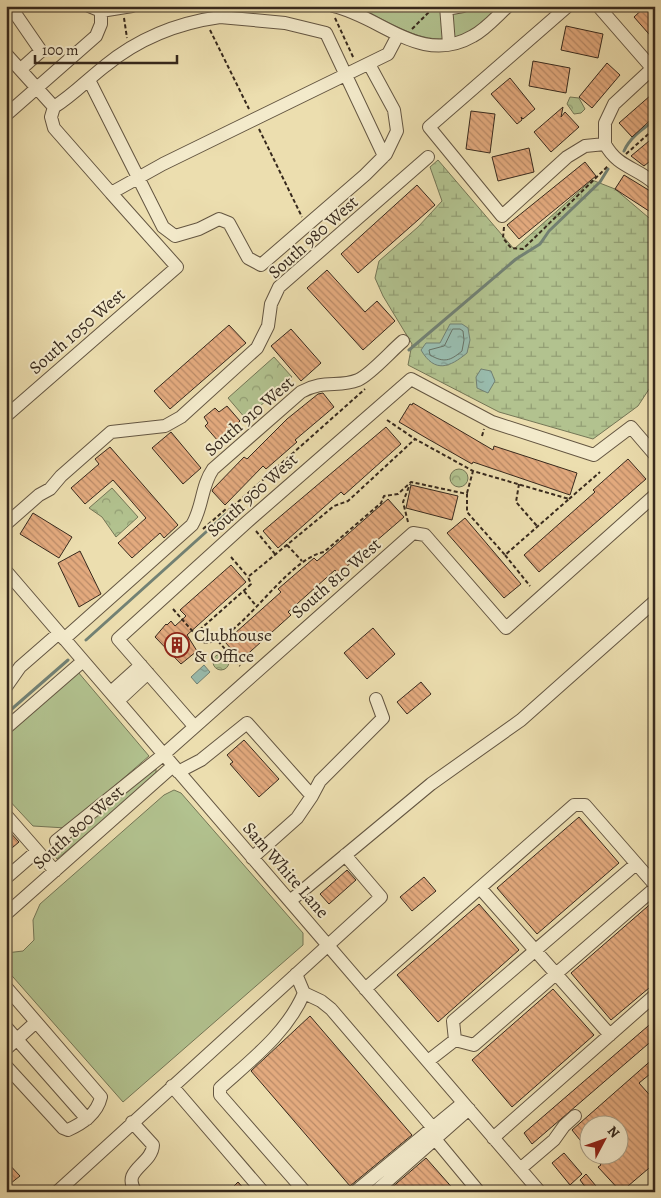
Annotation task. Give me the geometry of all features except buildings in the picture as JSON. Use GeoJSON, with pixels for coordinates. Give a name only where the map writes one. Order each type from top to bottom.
{"type":"FeatureCollection","features":[{"type":"Feature","properties":{"kind":"street"},"geometry":{"type":"LineString","coordinates":[[10,6],[41,51],[20,69]]}},
{"type":"Feature","properties":{"kind":"street"},"geometry":{"type":"LineString","coordinates":[[6,115],[96,36],[101,24],[99,9],[132,6]]}},
{"type":"Feature","properties":{"kind":"street"},"geometry":{"type":"LineString","coordinates":[[449,44],[446,8],[462,6]]}},
{"type":"Feature","properties":{"kind":"street"},"geometry":{"type":"LineString","coordinates":[[334,11],[368,19],[398,35],[424,45],[449,44],[473,36],[508,6]]}},
{"type":"Feature","properties":{"kind":"street"},"geometry":{"type":"LineString","coordinates":[[568,6],[429,127],[503,220],[567,157],[585,146],[605,144]]}},
{"type":"Feature","properties":{"kind":"street"},"geometry":{"type":"LineString","coordinates":[[598,6],[654,67],[614,104],[605,123],[605,144],[610,154],[622,165],[652,176]]}},
{"type":"Feature","properties":{"kind":"street"},"geometry":{"type":"LineString","coordinates":[[384,156],[346,75],[326,34],[285,23],[220,12],[160,32],[129,49],[105,65],[71,97],[54,107],[51,116],[54,128],[111,193],[138,178],[346,75],[388,54],[398,35]]}},
{"type":"Feature","properties":{"kind":"street"},"geometry":{"type":"LineString","coordinates":[[6,54],[54,107]]}},
{"type":"Feature","properties":{"kind":"street"},"geometry":{"type":"LineString","coordinates":[[89,80],[163,227],[174,236],[199,229],[219,220],[229,223],[248,258],[261,265],[384,156],[397,131],[394,110],[364,66]]}},
{"type":"Feature","properties":{"kind":"street","name":"South 980 West"},"geometry":{"type":"LineString","coordinates":[[6,524],[39,495],[50,489],[61,476],[111,432],[165,426],[182,417],[257,348],[268,326],[271,304],[280,287],[428,157]]}},
{"type":"Feature","properties":{"kind":"street","name":"South 1050 West"},"geometry":{"type":"LineString","coordinates":[[6,416],[177,267],[111,193]]}},
{"type":"Feature","properties":{"kind":"street","name":"South 910 West"},"geometry":{"type":"LineString","coordinates":[[6,687],[20,667],[61,636],[192,525],[204,483],[213,468],[301,392],[318,383],[350,382],[360,379],[403,341]]}},
{"type":"Feature","properties":{"kind":"street","name":"South 900 West"},"geometry":{"type":"LineString","coordinates":[[145,669],[118,639],[411,379],[492,422],[594,455],[631,427],[655,455]]}},
{"type":"Feature","properties":{"kind":"street","name":"South 810 West"},"geometry":{"type":"LineString","coordinates":[[56,841],[163,755],[413,533],[421,533],[506,628],[655,496]]}},
{"type":"Feature","properties":{"kind":"street","name":"Sam White Lane"},"geometry":{"type":"LineString","coordinates":[[6,571],[538,1191]]}},
{"type":"Feature","properties":{"kind":"street"},"geometry":{"type":"LineString","coordinates":[[290,901],[431,784],[521,720],[655,602]]}},
{"type":"Feature","properties":{"kind":"street"},"geometry":{"type":"LineString","coordinates":[[6,728],[83,661]]}},
{"type":"Feature","properties":{"kind":"street"},"geometry":{"type":"LineString","coordinates":[[115,697],[145,669],[194,726]]}},
{"type":"Feature","properties":{"kind":"street"},"geometry":{"type":"LineString","coordinates":[[252,858],[297,818],[320,781],[383,718],[376,699]]}},
{"type":"Feature","properties":{"kind":"street","name":"South 800 West"},"geometry":{"type":"LineString","coordinates":[[6,914],[176,769],[201,760],[247,723],[312,796]]}},
{"type":"Feature","properties":{"kind":"street"},"geometry":{"type":"LineString","coordinates":[[365,989],[574,805],[585,805],[655,887],[474,1045],[454,1040]]}},
{"type":"Feature","properties":{"kind":"street"},"geometry":{"type":"LineString","coordinates":[[6,815],[55,871]]}},
{"type":"Feature","properties":{"kind":"street"},"geometry":{"type":"LineString","coordinates":[[6,878],[37,851]]}},
{"type":"Feature","properties":{"kind":"street"},"geometry":{"type":"LineString","coordinates":[[57,1192],[381,897],[346,855]]}},
{"type":"Feature","properties":{"kind":"street"},"geometry":{"type":"LineString","coordinates":[[454,1040],[453,1021],[636,864]]}},
{"type":"Feature","properties":{"kind":"street"},"geometry":{"type":"LineString","coordinates":[[480,888],[610,1035]]}},
{"type":"Feature","properties":{"kind":"street"},"geometry":{"type":"LineString","coordinates":[[296,974],[304,993],[321,1001],[331,1009],[434,1133],[479,1192]]}},
{"type":"Feature","properties":{"kind":"street"},"geometry":{"type":"LineString","coordinates":[[6,987],[101,1097],[87,1119],[68,1130],[63,1128],[6,1066]]}},
{"type":"Feature","properties":{"kind":"street"},"geometry":{"type":"LineString","coordinates":[[304,993],[298,1008],[280,1032],[220,1088],[220,1096],[305,1192]]}},
{"type":"Feature","properties":{"kind":"street"},"geometry":{"type":"LineString","coordinates":[[493,1138],[655,995]]}},
{"type":"Feature","properties":{"kind":"street"},"geometry":{"type":"LineString","coordinates":[[6,1049],[36,1022]]}},
{"type":"Feature","properties":{"kind":"street"},"geometry":{"type":"LineString","coordinates":[[6,1027],[87,1119]]}},
{"type":"Feature","properties":{"kind":"street"},"geometry":{"type":"LineString","coordinates":[[428,1061],[454,1040]]}},
{"type":"Feature","properties":{"kind":"street"},"geometry":{"type":"LineString","coordinates":[[172,1086],[263,1192]]}},
{"type":"Feature","properties":{"kind":"street"},"geometry":{"type":"LineString","coordinates":[[355,1192],[434,1133],[466,1106]]}},
{"type":"Feature","properties":{"kind":"street"},"geometry":{"type":"LineString","coordinates":[[520,1169],[554,1140],[564,1126],[575,1116]]}},
{"type":"Feature","properties":{"kind":"street"},"geometry":{"type":"LineString","coordinates":[[132,1122],[153,1145],[152,1154],[131,1175],[130,1181],[136,1192]]}},
{"type":"Feature","properties":{"kind":"street"},"geometry":{"type":"LineString","coordinates":[[375,1192],[434,1133]]}},
{"type":"Feature","properties":{"kind":"path"},"geometry":{"type":"LineString","coordinates":[[334,11],[364,66]]}},
{"type":"Feature","properties":{"kind":"path"},"geometry":{"type":"LineString","coordinates":[[124,18],[129,49]]}},
{"type":"Feature","properties":{"kind":"path"},"geometry":{"type":"LineString","coordinates":[[622,157],[655,128]]}},
{"type":"Feature","properties":{"kind":"path"},"geometry":{"type":"LineString","coordinates":[[503,220],[503,238],[511,248],[523,250],[611,163]]}},
{"type":"Feature","properties":{"kind":"path"},"geometry":{"type":"LineString","coordinates":[[198,533],[226,509],[230,510],[369,386]]}},
{"type":"Feature","properties":{"kind":"path"},"geometry":{"type":"LineString","coordinates":[[387,420],[415,439],[473,471],[569,499]]}},
{"type":"Feature","properties":{"kind":"path"},"geometry":{"type":"LineString","coordinates":[[248,577],[334,506],[348,501],[415,439]]}},
{"type":"Feature","properties":{"kind":"path"},"geometry":{"type":"LineString","coordinates":[[473,471],[467,494],[467,512],[530,586]]}},
{"type":"Feature","properties":{"kind":"path"},"geometry":{"type":"LineString","coordinates":[[505,555],[600,472]]}},
{"type":"Feature","properties":{"kind":"path"},"geometry":{"type":"LineString","coordinates":[[411,482],[467,494]]}},
{"type":"Feature","properties":{"kind":"path"},"geometry":{"type":"LineString","coordinates":[[408,522],[403,502],[411,482]]}},
{"type":"Feature","properties":{"kind":"path"},"geometry":{"type":"LineString","coordinates":[[173,608],[202,642],[218,641],[271,594],[275,584],[302,561],[312,554],[324,552],[381,503],[384,496],[398,494],[411,482]]}},
{"type":"Feature","properties":{"kind":"path"},"geometry":{"type":"LineString","coordinates":[[519,484],[516,502],[537,527]]}},
{"type":"Feature","properties":{"kind":"path"},"geometry":{"type":"LineString","coordinates":[[256,531],[275,554]]}},
{"type":"Feature","properties":{"kind":"path"},"geometry":{"type":"LineString","coordinates":[[288,545],[302,561]]}},
{"type":"Feature","properties":{"kind":"path"},"geometry":{"type":"LineString","coordinates":[[195,634],[251,584],[248,577],[231,557]]}},
{"type":"Feature","properties":{"kind":"path"},"geometry":{"type":"LineString","coordinates":[[244,591],[257,607]]}},
{"type":"Feature","properties":{"kind":"path"},"geometry":{"type":"LineString","coordinates":[[218,641],[240,666]]}},
{"type":"Feature","properties":{"kind":"green space"},"geometry":{"type":"Polygon","coordinates":[[[357,6],[500,6],[473,29],[458,36],[443,39],[414,34],[357,6]]]}},
{"type":"Feature","properties":{"kind":"green space"},"geometry":{"type":"Polygon","coordinates":[[[570,97],[579,98],[585,109],[581,113],[574,114],[567,104],[570,97]]]}},
{"type":"Feature","properties":{"kind":"green space"},"geometry":{"type":"Polygon","coordinates":[[[438,160],[514,249],[592,180],[615,189],[655,223],[655,380],[638,406],[593,439],[499,412],[408,365],[412,344],[383,296],[375,278],[379,261],[418,227],[442,201],[430,167],[438,160]]]}},
{"type":"Feature","properties":{"kind":"green space"},"geometry":{"type":"Polygon","coordinates":[[[274,357],[292,377],[246,419],[228,398],[274,357]]]}},
{"type":"Feature","properties":{"kind":"green space"},"geometry":{"type":"Polygon","coordinates":[[[459,469],[465,472],[468,478],[465,484],[459,487],[453,484],[450,478],[453,472],[459,469]]]}},
{"type":"Feature","properties":{"kind":"green space"},"geometry":{"type":"Polygon","coordinates":[[[112,488],[138,517],[116,537],[102,517],[89,508],[112,488]]]}},
{"type":"Feature","properties":{"kind":"green space"},"geometry":{"type":"Polygon","coordinates":[[[218,654],[224,654],[229,659],[227,668],[218,670],[213,665],[213,659],[218,654]]]}},
{"type":"Feature","properties":{"kind":"green space"},"geometry":{"type":"Polygon","coordinates":[[[78,672],[149,756],[66,828],[33,826],[6,797],[6,735],[78,672]]]}},
{"type":"Feature","properties":{"kind":"green space"},"geometry":{"type":"Polygon","coordinates":[[[156,767],[156,776],[57,859],[53,854],[116,797],[156,767]]]}},
{"type":"Feature","properties":{"kind":"green space"},"geometry":{"type":"Polygon","coordinates":[[[174,790],[181,793],[303,933],[303,945],[123,1102],[6,969],[6,953],[23,951],[34,940],[33,920],[40,904],[164,795],[174,790]]]}},
{"type":"Feature","properties":{"kind":"water"},"geometry":{"type":"Polygon","coordinates":[[[450,324],[462,324],[468,328],[470,340],[467,353],[449,365],[437,365],[426,358],[421,350],[426,343],[440,343],[450,324]]]}},
{"type":"Feature","properties":{"kind":"water"},"geometry":{"type":"Polygon","coordinates":[[[481,369],[491,371],[495,381],[488,393],[477,388],[476,377],[481,369]]]}},
{"type":"Feature","properties":{"kind":"water"},"geometry":{"type":"Polygon","coordinates":[[[204,665],[210,672],[197,684],[191,677],[204,665]]]}},
{"type":"Feature","properties":{"kind":"waterway"},"geometry":{"type":"LineString","coordinates":[[624,151],[633,137],[655,120]]}},
{"type":"Feature","properties":{"kind":"waterway"},"geometry":{"type":"LineString","coordinates":[[409,350],[516,259],[540,244],[549,231],[600,182],[608,169]]}},
{"type":"Feature","properties":{"kind":"waterway"},"geometry":{"type":"LineString","coordinates":[[86,640],[226,514]]}},
{"type":"Feature","properties":{"kind":"waterway"},"geometry":{"type":"LineString","coordinates":[[6,714],[68,660]]}},
{"type":"Feature","properties":{"kind":"place","name":"Clubhouse & Office"},"geometry":{"type":"Point","coordinates":[177,645]}}]}
